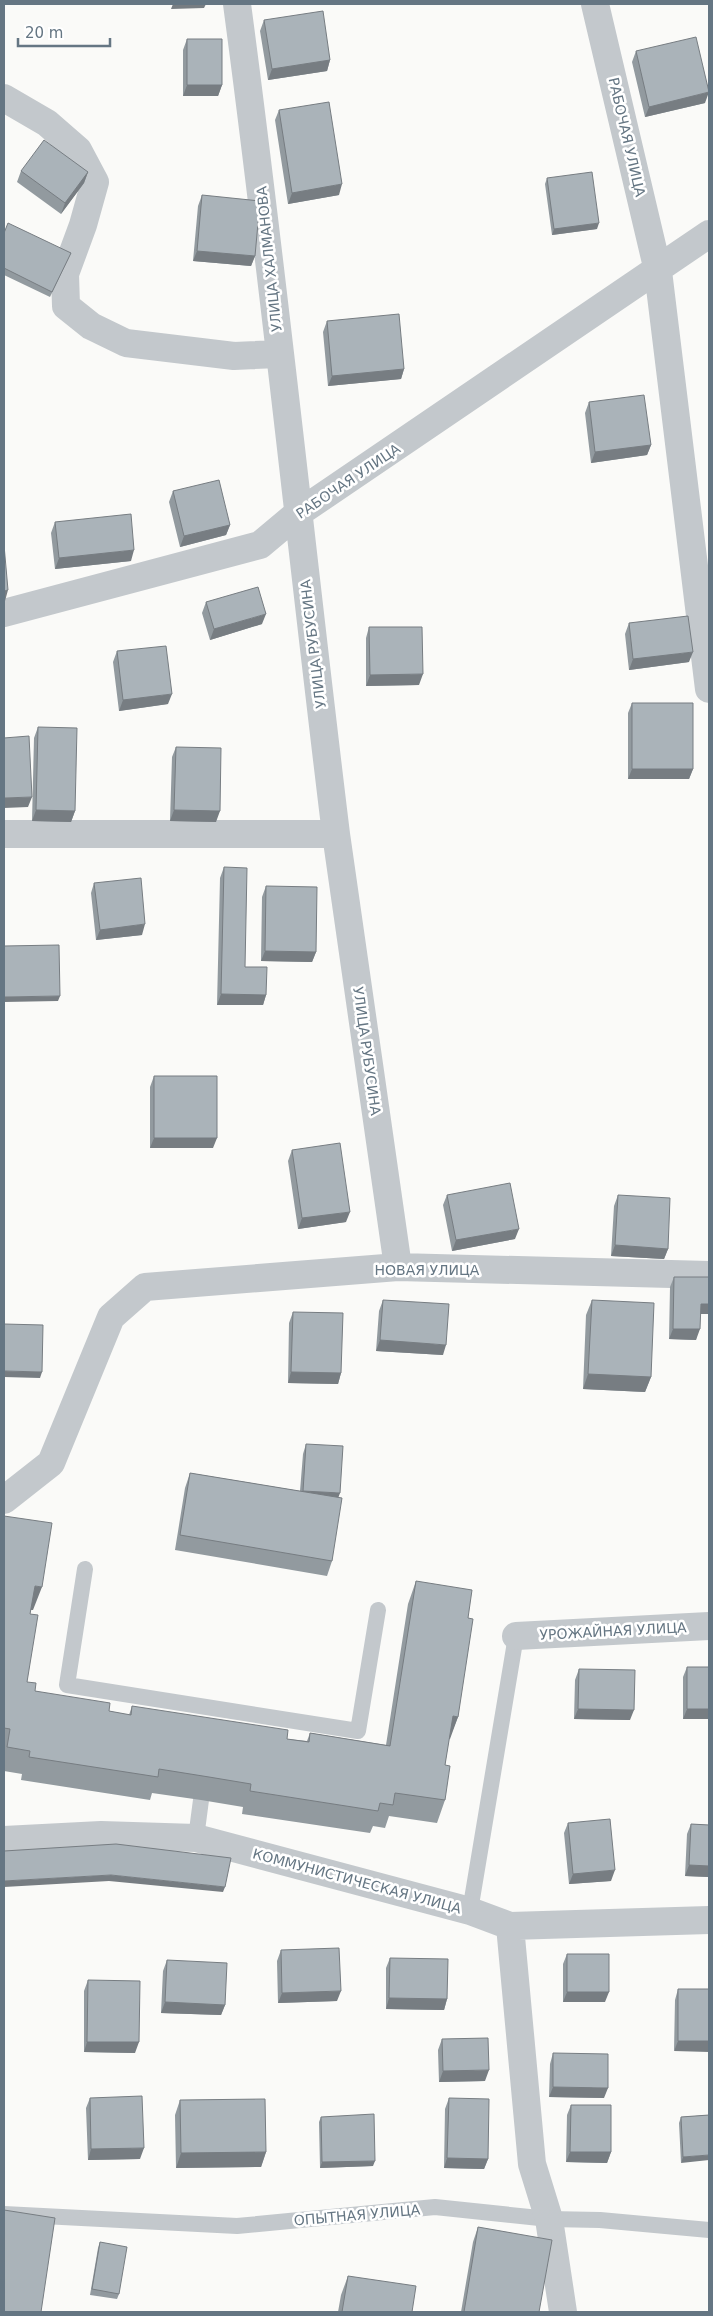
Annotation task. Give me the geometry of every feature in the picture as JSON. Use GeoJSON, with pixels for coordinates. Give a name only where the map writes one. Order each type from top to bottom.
{"type":"FeatureCollection","features":[{"type":"Feature","properties":{"kind":"street","name":"УЛИЦА ХАЛМАНОВА"},"geometry":{"type":"LineString","coordinates":[[237,4],[264,210],[297,514]]}},
{"type":"Feature","properties":{"kind":"street","name":"РАБОЧАЯ УЛИЦА"},"geometry":{"type":"LineString","coordinates":[[595,4],[658,271],[709,690]]}},
{"type":"Feature","properties":{"kind":"street"},"geometry":{"type":"LineString","coordinates":[[4,98],[47,123],[78,150],[95,182],[83,225],[65,274],[66,306],[91,326],[126,343],[234,356],[279,354]]}},
{"type":"Feature","properties":{"kind":"street","name":"РАБОЧАЯ УЛИЦА"},"geometry":{"type":"LineString","coordinates":[[4,613],[260,545],[297,514],[658,271],[709,234]]}},
{"type":"Feature","properties":{"kind":"street","name":"УЛИЦА РУБУСИНА"},"geometry":{"type":"LineString","coordinates":[[297,514],[336,834],[398,1267]]}},
{"type":"Feature","properties":{"kind":"street"},"geometry":{"type":"LineString","coordinates":[[4,834],[336,834]]}},
{"type":"Feature","properties":{"kind":"street","name":"НОВАЯ УЛИЦА"},"geometry":{"type":"LineString","coordinates":[[4,1500],[51,1462],[111,1317],[145,1287],[398,1267],[709,1275]]}},
{"type":"Feature","properties":{"kind":"street","name":"УРОЖАЙНАЯ УЛИЦА"},"geometry":{"type":"LineString","coordinates":[[516,1636],[709,1626]]}},
{"type":"Feature","properties":{"kind":"street","name":"КОММУНИСТИЧЕСКАЯ УЛИЦА"},"geometry":{"type":"LineString","coordinates":[[4,1840],[101,1835],[196,1838],[470,1911],[510,1926],[709,1920]]}},
{"type":"Feature","properties":{"kind":"street"},"geometry":{"type":"LineString","coordinates":[[510,1926],[532,2164],[549,2219],[563,2312]]}},
{"type":"Feature","properties":{"kind":"lane"},"geometry":{"type":"LineString","coordinates":[[85,1569],[67,1686],[358,1731],[378,1610]]}},
{"type":"Feature","properties":{"kind":"lane"},"geometry":{"type":"LineString","coordinates":[[470,1911],[516,1636]]}},
{"type":"Feature","properties":{"kind":"lane"},"geometry":{"type":"LineString","coordinates":[[211,1726],[214,1709]]}},
{"type":"Feature","properties":{"kind":"lane"},"geometry":{"type":"LineString","coordinates":[[196,1838],[201,1800]]}},
{"type":"Feature","properties":{"kind":"lane","name":"ОПЫТНАЯ УЛИЦА"},"geometry":{"type":"LineString","coordinates":[[4,2214],[238,2226],[435,2207],[549,2219],[600,2220],[709,2230]]}},
{"type":"Feature","properties":{"kind":"building"},"geometry":{"type":"Polygon","coordinates":[[[323,11],[330,60],[272,69],[264,20],[323,11]]]}},
{"type":"Feature","properties":{"kind":"building"},"geometry":{"type":"Polygon","coordinates":[[[696,37],[709,92],[649,107],[636,51],[696,37]]]}},
{"type":"Feature","properties":{"kind":"building"},"geometry":{"type":"Polygon","coordinates":[[[187,39],[222,39],[222,85],[187,85],[187,39]]]}},
{"type":"Feature","properties":{"kind":"building"},"geometry":{"type":"Polygon","coordinates":[[[329,102],[342,184],[292,193],[279,110],[329,102]]]}},
{"type":"Feature","properties":{"kind":"building"},"geometry":{"type":"Polygon","coordinates":[[[44,140],[88,172],[65,203],[21,171],[44,140]]]}},
{"type":"Feature","properties":{"kind":"building"},"geometry":{"type":"Polygon","coordinates":[[[592,172],[599,223],[554,229],[547,178],[592,172]]]}},
{"type":"Feature","properties":{"kind":"building"},"geometry":{"type":"Polygon","coordinates":[[[202,195],[260,201],[255,256],[197,251],[202,195]]]}},
{"type":"Feature","properties":{"kind":"building"},"geometry":{"type":"Polygon","coordinates":[[[8,223],[71,253],[52,292],[4,268],[4,233],[8,223]]]}},
{"type":"Feature","properties":{"kind":"building"},"geometry":{"type":"Polygon","coordinates":[[[399,314],[404,369],[332,376],[327,321],[399,314]]]}},
{"type":"Feature","properties":{"kind":"building"},"geometry":{"type":"Polygon","coordinates":[[[644,395],[651,445],[595,452],[589,402],[644,395]]]}},
{"type":"Feature","properties":{"kind":"building"},"geometry":{"type":"Polygon","coordinates":[[[219,480],[230,525],[184,536],[173,491],[219,480]]]}},
{"type":"Feature","properties":{"kind":"building"},"geometry":{"type":"Polygon","coordinates":[[[131,514],[134,550],[59,558],[55,522],[131,514]]]}},
{"type":"Feature","properties":{"kind":"building"},"geometry":{"type":"Polygon","coordinates":[[[4,545],[8,590],[4,591],[4,545]]]}},
{"type":"Feature","properties":{"kind":"building"},"geometry":{"type":"Polygon","coordinates":[[[258,587],[266,614],[214,629],[206,602],[258,587]]]}},
{"type":"Feature","properties":{"kind":"building"},"geometry":{"type":"Polygon","coordinates":[[[688,616],[693,652],[633,659],[629,623],[688,616]]]}},
{"type":"Feature","properties":{"kind":"building"},"geometry":{"type":"Polygon","coordinates":[[[369,627],[422,627],[423,674],[370,675],[369,627]]]}},
{"type":"Feature","properties":{"kind":"building"},"geometry":{"type":"Polygon","coordinates":[[[166,646],[172,694],[123,700],[117,651],[166,646]]]}},
{"type":"Feature","properties":{"kind":"building"},"geometry":{"type":"Polygon","coordinates":[[[632,703],[693,703],[693,769],[632,769],[632,703]]]}},
{"type":"Feature","properties":{"kind":"building"},"geometry":{"type":"Polygon","coordinates":[[[38,727],[77,728],[75,811],[36,810],[38,727]]]}},
{"type":"Feature","properties":{"kind":"building"},"geometry":{"type":"Polygon","coordinates":[[[29,736],[32,797],[4,798],[4,738],[29,736]]]}},
{"type":"Feature","properties":{"kind":"building"},"geometry":{"type":"Polygon","coordinates":[[[176,747],[221,748],[220,811],[174,810],[176,747]]]}},
{"type":"Feature","properties":{"kind":"building"},"geometry":{"type":"Polygon","coordinates":[[[224,867],[247,868],[245,967],[267,967],[266,995],[221,994],[224,867]]]}},
{"type":"Feature","properties":{"kind":"building"},"geometry":{"type":"Polygon","coordinates":[[[141,878],[145,924],[100,930],[94,883],[141,878]]]}},
{"type":"Feature","properties":{"kind":"building"},"geometry":{"type":"Polygon","coordinates":[[[266,886],[317,887],[316,952],[265,951],[266,886]]]}},
{"type":"Feature","properties":{"kind":"building"},"geometry":{"type":"Polygon","coordinates":[[[59,945],[60,996],[4,997],[4,946],[59,945]]]}},
{"type":"Feature","properties":{"kind":"building"},"geometry":{"type":"Polygon","coordinates":[[[154,1076],[217,1076],[217,1138],[154,1138],[154,1076]]]}},
{"type":"Feature","properties":{"kind":"building"},"geometry":{"type":"Polygon","coordinates":[[[340,1143],[350,1212],[302,1218],[292,1150],[340,1143]]]}},
{"type":"Feature","properties":{"kind":"building"},"geometry":{"type":"Polygon","coordinates":[[[510,1183],[519,1229],[456,1240],[447,1195],[510,1183]]]}},
{"type":"Feature","properties":{"kind":"building"},"geometry":{"type":"Polygon","coordinates":[[[618,1195],[670,1198],[668,1249],[615,1245],[618,1195]]]}},
{"type":"Feature","properties":{"kind":"building"},"geometry":{"type":"Polygon","coordinates":[[[674,1277],[709,1277],[709,1304],[701,1304],[700,1329],[673,1329],[674,1277]]]}},
{"type":"Feature","properties":{"kind":"building"},"geometry":{"type":"Polygon","coordinates":[[[383,1300],[449,1304],[446,1345],[380,1340],[383,1300]]]}},
{"type":"Feature","properties":{"kind":"building"},"geometry":{"type":"Polygon","coordinates":[[[592,1300],[654,1303],[651,1377],[588,1374],[592,1300]]]}},
{"type":"Feature","properties":{"kind":"building"},"geometry":{"type":"Polygon","coordinates":[[[293,1312],[343,1313],[341,1373],[291,1372],[293,1312]]]}},
{"type":"Feature","properties":{"kind":"building"},"geometry":{"type":"Polygon","coordinates":[[[4,1324],[43,1325],[42,1372],[4,1371],[4,1324]]]}},
{"type":"Feature","properties":{"kind":"building"},"geometry":{"type":"Polygon","coordinates":[[[306,1444],[343,1446],[340,1493],[303,1491],[306,1444]]]}},
{"type":"Feature","properties":{"kind":"building"},"geometry":{"type":"Polygon","coordinates":[[[190,1473],[342,1498],[332,1561],[180,1535],[190,1473]]]}},
{"type":"Feature","properties":{"kind":"building"},"geometry":{"type":"Polygon","coordinates":[[[4,1516],[52,1523],[42,1587],[35,1586],[30,1614],[38,1615],[27,1682],[36,1683],[35,1691],[110,1703],[109,1711],[131,1715],[132,1706],[288,1730],[287,1739],[309,1742],[310,1733],[390,1746],[416,1581],[472,1590],[468,1618],[473,1619],[458,1717],[453,1716],[445,1765],[450,1766],[445,1800],[395,1793],[393,1805],[380,1803],[378,1811],[250,1791],[251,1784],[159,1769],[158,1777],[29,1757],[30,1751],[7,1747],[10,1729],[4,1728],[4,1516]]]}},
{"type":"Feature","properties":{"kind":"building"},"geometry":{"type":"Polygon","coordinates":[[[687,1667],[709,1667],[709,1709],[687,1709],[687,1667]]]}},
{"type":"Feature","properties":{"kind":"building"},"geometry":{"type":"Polygon","coordinates":[[[579,1669],[635,1670],[634,1710],[578,1709],[579,1669]]]}},
{"type":"Feature","properties":{"kind":"building"},"geometry":{"type":"Polygon","coordinates":[[[610,1819],[615,1870],[573,1874],[568,1823],[610,1819]]]}},
{"type":"Feature","properties":{"kind":"building"},"geometry":{"type":"Polygon","coordinates":[[[691,1824],[709,1825],[709,1866],[689,1865],[691,1824]]]}},
{"type":"Feature","properties":{"kind":"building"},"geometry":{"type":"Polygon","coordinates":[[[116,1844],[231,1858],[225,1887],[111,1875],[4,1881],[4,1851],[116,1844]]]}},
{"type":"Feature","properties":{"kind":"building"},"geometry":{"type":"Polygon","coordinates":[[[339,1948],[341,1991],[282,1993],[281,1950],[339,1948]]]}},
{"type":"Feature","properties":{"kind":"building"},"geometry":{"type":"Polygon","coordinates":[[[567,1954],[609,1954],[609,1992],[567,1992],[567,1954]]]}},
{"type":"Feature","properties":{"kind":"building"},"geometry":{"type":"Polygon","coordinates":[[[390,1958],[448,1959],[447,1999],[389,1998],[390,1958]]]}},
{"type":"Feature","properties":{"kind":"building"},"geometry":{"type":"Polygon","coordinates":[[[167,1960],[227,1963],[225,2005],[165,2002],[167,1960]]]}},
{"type":"Feature","properties":{"kind":"building"},"geometry":{"type":"Polygon","coordinates":[[[88,1980],[140,1981],[139,2042],[87,2042],[88,1980]]]}},
{"type":"Feature","properties":{"kind":"building"},"geometry":{"type":"Polygon","coordinates":[[[678,1989],[709,1989],[709,2041],[678,2041],[678,1989]]]}},
{"type":"Feature","properties":{"kind":"building"},"geometry":{"type":"Polygon","coordinates":[[[488,2038],[489,2070],[443,2071],[442,2039],[488,2038]]]}},
{"type":"Feature","properties":{"kind":"building"},"geometry":{"type":"Polygon","coordinates":[[[553,2053],[608,2054],[608,2088],[553,2087],[553,2053]]]}},
{"type":"Feature","properties":{"kind":"building"},"geometry":{"type":"Polygon","coordinates":[[[142,2096],[144,2148],[91,2149],[90,2098],[142,2096]]]}},
{"type":"Feature","properties":{"kind":"building"},"geometry":{"type":"Polygon","coordinates":[[[449,2098],[489,2099],[488,2159],[447,2158],[449,2098]]]}},
{"type":"Feature","properties":{"kind":"building"},"geometry":{"type":"Polygon","coordinates":[[[265,2099],[266,2152],[181,2153],[180,2100],[265,2099]]]}},
{"type":"Feature","properties":{"kind":"building"},"geometry":{"type":"Polygon","coordinates":[[[571,2105],[611,2105],[611,2152],[570,2152],[571,2105]]]}},
{"type":"Feature","properties":{"kind":"building"},"geometry":{"type":"Polygon","coordinates":[[[374,2114],[375,2161],[322,2162],[321,2117],[374,2114]]]}},
{"type":"Feature","properties":{"kind":"building"},"geometry":{"type":"Polygon","coordinates":[[[709,2115],[709,2155],[683,2157],[681,2117],[709,2115]]]}},
{"type":"Feature","properties":{"kind":"building"},"geometry":{"type":"Polygon","coordinates":[[[4,2210],[55,2218],[41,2312],[4,2312],[4,2210]]]}},
{"type":"Feature","properties":{"kind":"building"},"geometry":{"type":"Polygon","coordinates":[[[478,2227],[552,2240],[539,2312],[464,2312],[478,2227]]]}},
{"type":"Feature","properties":{"kind":"building"},"geometry":{"type":"Polygon","coordinates":[[[100,2242],[127,2247],[119,2294],[92,2289],[100,2242]]]}},
{"type":"Feature","properties":{"kind":"building"},"geometry":{"type":"Polygon","coordinates":[[[348,2276],[416,2286],[412,2312],[342,2312],[348,2276]]]}}]}
